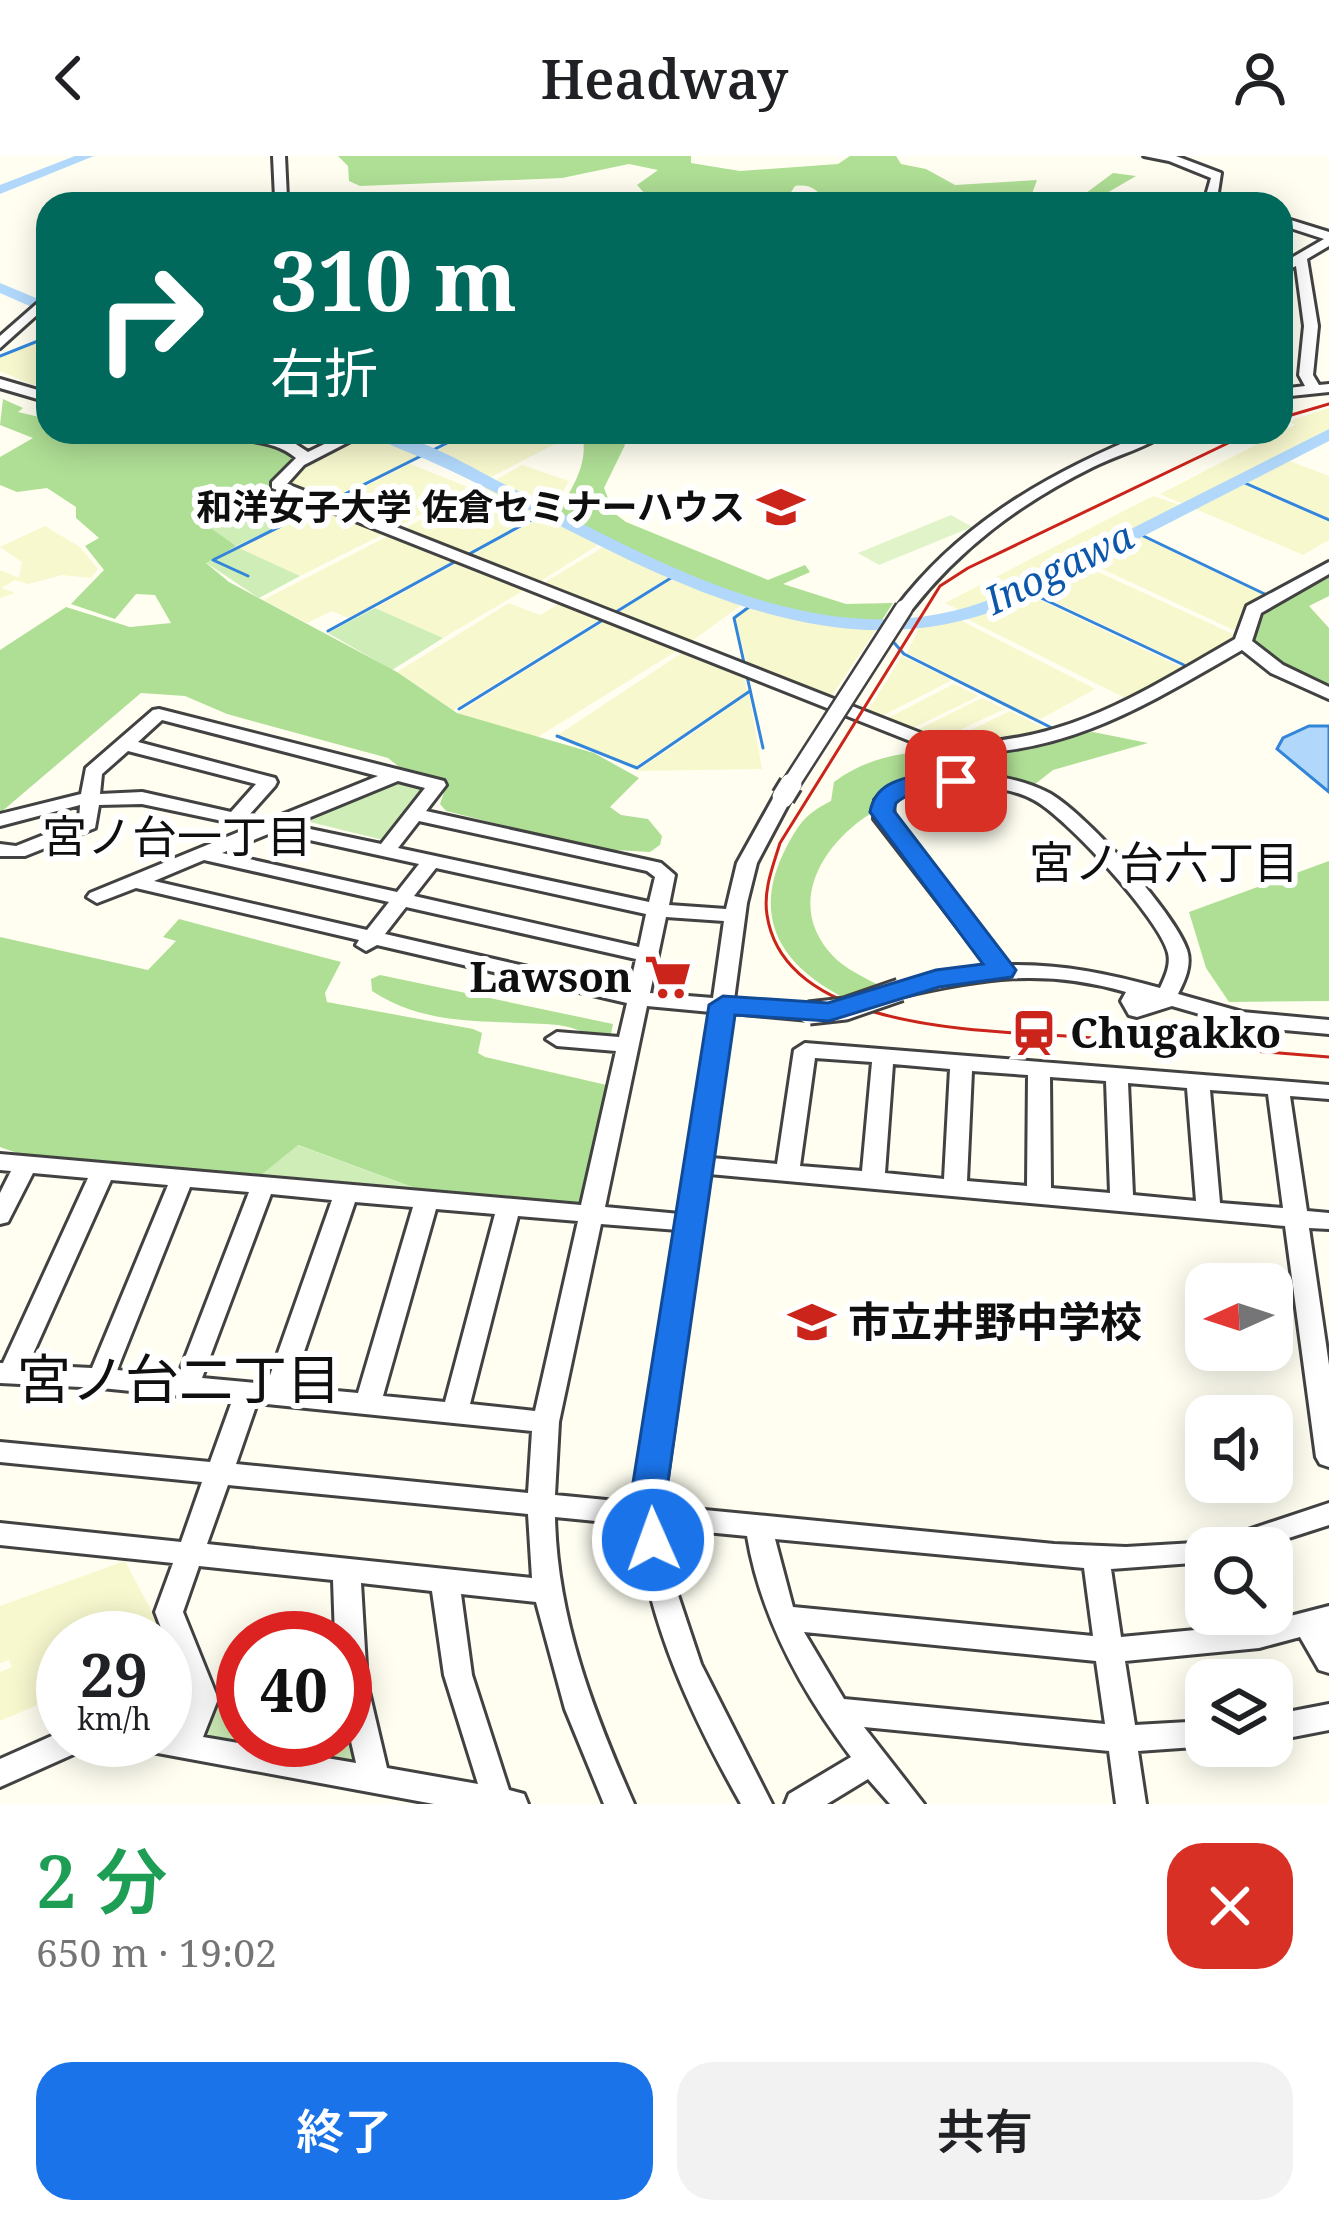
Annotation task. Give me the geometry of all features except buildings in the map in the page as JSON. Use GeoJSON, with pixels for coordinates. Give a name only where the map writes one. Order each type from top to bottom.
{"type":"FeatureCollection","features":[{"type":"Feature","properties":{"kind":"street"},"geometry":{"type":"LineString","coordinates":[[279,156],[281,192]]}},
{"type":"Feature","properties":{"kind":"street"},"geometry":{"type":"LineString","coordinates":[[1150,156],[1171,158],[1217,176],[1220,181],[1214,192]]}},
{"type":"Feature","properties":{"kind":"street"},"geometry":{"type":"LineString","coordinates":[[1293,225],[1329,238]]}},
{"type":"Feature","properties":{"kind":"street"},"geometry":{"type":"LineString","coordinates":[[1293,263],[1329,238]]}},
{"type":"Feature","properties":{"kind":"street"},"geometry":{"type":"LineString","coordinates":[[1301,259],[1311,326],[1306,375],[1321,388]]}},
{"type":"Feature","properties":{"kind":"street"},"geometry":{"type":"LineString","coordinates":[[0,344],[36,310]]}},
{"type":"Feature","properties":{"kind":"street"},"geometry":{"type":"LineString","coordinates":[[0,383],[36,394]]}},
{"type":"Feature","properties":{"kind":"street"},"geometry":{"type":"LineString","coordinates":[[289,444],[306,458]]}},
{"type":"Feature","properties":{"kind":"street"},"geometry":{"type":"LineString","coordinates":[[336,444],[306,458],[277,485],[943,748],[1031,742],[1102,722],[1243,642],[1252,610],[1329,567]]}},
{"type":"Feature","properties":{"kind":"street"},"geometry":{"type":"LineString","coordinates":[[757,1804],[694,1684],[663,1586],[649,1512],[735,916],[747,863],[783,797],[931,573],[1041,486],[1132,444]]}},
{"type":"Feature","properties":{"kind":"street"},"geometry":{"type":"LineString","coordinates":[[1243,642],[1277,669],[1329,694]]}},
{"type":"Feature","properties":{"kind":"street"},"geometry":{"type":"LineString","coordinates":[[0,850],[18,852],[86,826],[92,820],[93,772],[159,714],[437,785],[386,850]]}},
{"type":"Feature","properties":{"kind":"street"},"geometry":{"type":"LineString","coordinates":[[124,744],[268,782],[237,818]]}},
{"type":"Feature","properties":{"kind":"street"},"geometry":{"type":"LineString","coordinates":[[97,898],[396,775]]}},
{"type":"Feature","properties":{"kind":"street"},"geometry":{"type":"LineString","coordinates":[[134,883],[367,944],[638,999],[809,1013],[845,1009],[956,975],[1002,970],[1068,973],[1138,988],[1132,1001],[1138,1010],[1156,1008],[1178,973],[1173,937],[1053,802],[998,783],[925,781],[901,787],[884,800],[884,819],[1002,970]]}},
{"type":"Feature","properties":{"kind":"street"},"geometry":{"type":"LineString","coordinates":[[1,819],[90,797],[142,798],[657,910],[735,916]]}},
{"type":"Feature","properties":{"kind":"street"},"geometry":{"type":"LineString","coordinates":[[414,814],[659,869],[665,875],[546,1422],[538,1502],[546,1591],[564,1667],[619,1804]]}},
{"type":"Feature","properties":{"kind":"street"},"geometry":{"type":"LineString","coordinates":[[202,854],[647,956]]}},
{"type":"Feature","properties":{"kind":"street"},"geometry":{"type":"LineString","coordinates":[[367,944],[432,860]]}},
{"type":"Feature","properties":{"kind":"street"},"geometry":{"type":"LineString","coordinates":[[1166,996],[1241,1019],[1329,1027]]}},
{"type":"Feature","properties":{"kind":"street"},"geometry":{"type":"LineString","coordinates":[[557,1040],[628,1046]]}},
{"type":"Feature","properties":{"kind":"street"},"geometry":{"type":"LineString","coordinates":[[788,1173],[805,1050],[1329,1092]]}},
{"type":"Feature","properties":{"kind":"street"},"geometry":{"type":"LineString","coordinates":[[873,1180],[884,1056]]}},
{"type":"Feature","properties":{"kind":"street"},"geometry":{"type":"LineString","coordinates":[[955,1188],[961,1062]]}},
{"type":"Feature","properties":{"kind":"street"},"geometry":{"type":"LineString","coordinates":[[1039,1196],[1040,1069]]}},
{"type":"Feature","properties":{"kind":"street"},"geometry":{"type":"LineString","coordinates":[[1117,1075],[1122,1203]]}},
{"type":"Feature","properties":{"kind":"street"},"geometry":{"type":"LineString","coordinates":[[1198,1082],[1209,1211]]}},
{"type":"Feature","properties":{"kind":"street"},"geometry":{"type":"LineString","coordinates":[[1278,1088],[1329,1457]]}},
{"type":"Feature","properties":{"kind":"street"},"geometry":{"type":"LineString","coordinates":[[0,1162],[690,1223]]}},
{"type":"Feature","properties":{"kind":"street"},"geometry":{"type":"LineString","coordinates":[[0,1214],[26,1164]]}},
{"type":"Feature","properties":{"kind":"street"},"geometry":{"type":"LineString","coordinates":[[698,1165],[1329,1222]]}},
{"type":"Feature","properties":{"kind":"street"},"geometry":{"type":"LineString","coordinates":[[103,1171],[6,1373],[546,1422]]}},
{"type":"Feature","properties":{"kind":"street"},"geometry":{"type":"LineString","coordinates":[[100,1378],[182,1178]]}},
{"type":"Feature","properties":{"kind":"street"},"geometry":{"type":"LineString","coordinates":[[186,1387],[263,1185]]}},
{"type":"Feature","properties":{"kind":"street"},"geometry":{"type":"LineString","coordinates":[[169,1611],[221,1472],[262,1394],[346,1192]]}},
{"type":"Feature","properties":{"kind":"street"},"geometry":{"type":"LineString","coordinates":[[368,1404],[427,1200]]}},
{"type":"Feature","properties":{"kind":"street"},"geometry":{"type":"LineString","coordinates":[[455,1412],[509,1207]]}},
{"type":"Feature","properties":{"kind":"street"},"geometry":{"type":"LineString","coordinates":[[0,1452],[1096,1558],[1185,1552]]}},
{"type":"Feature","properties":{"kind":"street"},"geometry":{"type":"LineString","coordinates":[[1288,1527],[1329,1514]]}},
{"type":"Feature","properties":{"kind":"street"},"geometry":{"type":"LineString","coordinates":[[760,1525],[762,1551],[785,1618],[833,1711],[908,1804]]}},
{"type":"Feature","properties":{"kind":"street"},"geometry":{"type":"LineString","coordinates":[[0,1534],[546,1591]]}},
{"type":"Feature","properties":{"kind":"street"},"geometry":{"type":"LineString","coordinates":[[1096,1558],[1131,1804]]}},
{"type":"Feature","properties":{"kind":"street"},"geometry":{"type":"LineString","coordinates":[[346,1571],[352,1683],[375,1780]]}},
{"type":"Feature","properties":{"kind":"street"},"geometry":{"type":"LineString","coordinates":[[192,1748],[375,1780],[438,1797],[506,1803],[458,1675],[445,1581]]}},
{"type":"Feature","properties":{"kind":"street"},"geometry":{"type":"LineString","coordinates":[[785,1618],[1109,1650],[1259,1636],[1318,1621],[1329,1661]]}},
{"type":"Feature","properties":{"kind":"street"},"geometry":{"type":"LineString","coordinates":[[192,1671],[203,1699],[192,1727]]}},
{"type":"Feature","properties":{"kind":"street"},"geometry":{"type":"LineString","coordinates":[[833,1711],[1121,1738],[1185,1735]]}},
{"type":"Feature","properties":{"kind":"street"},"geometry":{"type":"LineString","coordinates":[[1293,1724],[1329,1718]]}},
{"type":"Feature","properties":{"kind":"street"},"geometry":{"type":"LineString","coordinates":[[0,1774],[36,1758]]}},
{"type":"Feature","properties":{"kind":"street"},"geometry":{"type":"LineString","coordinates":[[800,1804],[871,1761]]}},
{"type":"Feature","properties":{"kind":"green space"},"geometry":{"type":"Polygon","coordinates":[[[338,156],[691,156],[691,163],[740,171],[838,164],[850,156],[896,156],[901,164],[926,169],[955,185],[1037,180],[1033,192],[818,192],[795,186],[791,192],[643,192],[637,185],[658,170],[629,164],[562,178],[360,186],[349,181],[348,166],[338,156]]]}},
{"type":"Feature","properties":{"kind":"green space"},"geometry":{"type":"Polygon","coordinates":[[[1113,173],[1136,176],[1109,192],[1087,192],[1113,173]]]}},
{"type":"Feature","properties":{"kind":"green space"},"geometry":{"type":"Polygon","coordinates":[[[36,342],[36,384],[0,371],[0,358],[36,342]]]}},
{"type":"Feature","properties":{"kind":"green space"},"geometry":{"type":"Polygon","coordinates":[[[3,399],[23,408],[18,412],[36,416],[36,444],[271,444],[290,452],[299,459],[276,483],[202,522],[236,546],[206,563],[229,582],[397,672],[457,713],[594,753],[639,778],[610,807],[621,815],[648,819],[662,836],[660,845],[650,852],[597,849],[446,811],[440,804],[447,783],[403,770],[388,758],[227,714],[185,696],[141,693],[0,813],[0,650],[66,607],[130,627],[171,623],[155,595],[136,594],[115,619],[71,604],[104,570],[85,546],[99,538],[76,518],[76,507],[47,488],[17,492],[0,485],[0,457],[33,438],[0,425],[3,399]]]}},
{"type":"Feature","properties":{"kind":"green space"},"geometry":{"type":"Polygon","coordinates":[[[1329,408],[1329,429],[1183,504],[1160,494],[1258,444],[1293,444],[1295,419],[1329,408]]]}},
{"type":"Feature","properties":{"kind":"green space"},"geometry":{"type":"Polygon","coordinates":[[[343,444],[401,444],[426,453],[326,502],[280,484],[292,469],[343,444]]]}},
{"type":"Feature","properties":{"kind":"green space"},"geometry":{"type":"Polygon","coordinates":[[[450,444],[555,444],[491,477],[436,451],[450,444]]]}},
{"type":"Feature","properties":{"kind":"green space"},"geometry":{"type":"Polygon","coordinates":[[[583,444],[624,444],[604,488],[614,513],[626,522],[768,580],[805,565],[810,572],[783,584],[846,604],[893,603],[880,623],[795,612],[712,587],[633,553],[556,514],[574,485],[583,444]]]}},
{"type":"Feature","properties":{"kind":"green space"},"geometry":{"type":"Polygon","coordinates":[[[1285,459],[1329,476],[1329,518],[1242,480],[1285,459]]]}},
{"type":"Feature","properties":{"kind":"green space"},"geometry":{"type":"Polygon","coordinates":[[[410,464],[470,488],[393,529],[330,504],[410,464]]]}},
{"type":"Feature","properties":{"kind":"green space"},"geometry":{"type":"Polygon","coordinates":[[[522,465],[569,481],[552,511],[496,480],[522,465]]]}},
{"type":"Feature","properties":{"kind":"green space"},"geometry":{"type":"Polygon","coordinates":[[[1238,482],[1329,522],[1329,540],[1303,555],[1191,507],[1238,482]]]}},
{"type":"Feature","properties":{"kind":"green space"},"geometry":{"type":"Polygon","coordinates":[[[488,483],[541,513],[461,557],[398,532],[488,483]]]}},
{"type":"Feature","properties":{"kind":"green space"},"geometry":{"type":"Polygon","coordinates":[[[275,486],[321,505],[278,526],[240,506],[275,486]]]}},
{"type":"Feature","properties":{"kind":"green space"},"geometry":{"type":"Polygon","coordinates":[[[1153,496],[1180,505],[978,607],[963,612],[945,603],[1153,496]]]}},
{"type":"Feature","properties":{"kind":"green space"},"geometry":{"type":"Polygon","coordinates":[[[240,506],[278,526],[236,546],[203,524],[240,506]]]}},
{"type":"Feature","properties":{"kind":"green space"},"geometry":{"type":"Polygon","coordinates":[[[325,506],[388,532],[300,576],[239,548],[325,506]]]}},
{"type":"Feature","properties":{"kind":"green space"},"geometry":{"type":"Polygon","coordinates":[[[545,515],[601,543],[533,586],[466,558],[545,515]]]}},
{"type":"Feature","properties":{"kind":"green space"},"geometry":{"type":"Polygon","coordinates":[[[951,515],[972,527],[879,565],[858,553],[951,515]]]}},
{"type":"Feature","properties":{"kind":"green space"},"geometry":{"type":"Polygon","coordinates":[[[45,526],[80,547],[98,569],[91,578],[62,575],[28,584],[15,580],[1,588],[15,593],[0,598],[0,570],[19,578],[22,562],[0,547],[45,526]]]}},
{"type":"Feature","properties":{"kind":"green space"},"geometry":{"type":"Polygon","coordinates":[[[394,533],[457,559],[348,618],[332,611],[307,623],[263,600],[394,533]]]}},
{"type":"Feature","properties":{"kind":"green space"},"geometry":{"type":"Polygon","coordinates":[[[1135,534],[1270,598],[1246,613],[1238,632],[1085,561],[1135,534]]]}},
{"type":"Feature","properties":{"kind":"green space"},"geometry":{"type":"Polygon","coordinates":[[[607,545],[674,574],[608,615],[537,587],[607,545]]]}},
{"type":"Feature","properties":{"kind":"green space"},"geometry":{"type":"Polygon","coordinates":[[[239,548],[300,576],[259,598],[205,562],[239,548]]]}},
{"type":"Feature","properties":{"kind":"green space"},"geometry":{"type":"Polygon","coordinates":[[[461,561],[526,589],[443,638],[375,608],[461,561]]]}},
{"type":"Feature","properties":{"kind":"green space"},"geometry":{"type":"Polygon","coordinates":[[[1081,564],[1235,635],[1237,640],[1192,667],[1028,589],[1081,564]]]}},
{"type":"Feature","properties":{"kind":"green space"},"geometry":{"type":"Polygon","coordinates":[[[1329,570],[1329,596],[1309,606],[1329,628],[1329,691],[1281,667],[1251,642],[1254,615],[1329,570]]]}},
{"type":"Feature","properties":{"kind":"green space"},"geometry":{"type":"Polygon","coordinates":[[[678,576],[744,603],[685,646],[611,617],[678,576]]]}},
{"type":"Feature","properties":{"kind":"green space"},"geometry":{"type":"Polygon","coordinates":[[[1023,592],[1185,669],[1127,699],[963,617],[1023,592]]]}},
{"type":"Feature","properties":{"kind":"green space"},"geometry":{"type":"Polygon","coordinates":[[[563,602],[602,618],[453,710],[397,672],[509,603],[540,615],[563,602]]]}},
{"type":"Feature","properties":{"kind":"green space"},"geometry":{"type":"Polygon","coordinates":[[[750,607],[809,622],[877,628],[827,703],[749,672],[735,618],[750,607]]]}},
{"type":"Feature","properties":{"kind":"green space"},"geometry":{"type":"Polygon","coordinates":[[[375,608],[443,638],[392,670],[328,633],[375,608]]]}},
{"type":"Feature","properties":{"kind":"green space"},"geometry":{"type":"Polygon","coordinates":[[[958,619],[1095,689],[1039,720],[907,653],[920,626],[958,619]]]}},
{"type":"Feature","properties":{"kind":"green space"},"geometry":{"type":"Polygon","coordinates":[[[607,620],[680,649],[536,738],[458,713],[607,620]]]}},
{"type":"Feature","properties":{"kind":"green space"},"geometry":{"type":"Polygon","coordinates":[[[685,651],[744,675],[747,692],[636,766],[558,735],[685,651]]]}},
{"type":"Feature","properties":{"kind":"green space"},"geometry":{"type":"Polygon","coordinates":[[[902,656],[952,680],[876,719],[866,714],[902,656]]]}},
{"type":"Feature","properties":{"kind":"green space"},"geometry":{"type":"Polygon","coordinates":[[[954,684],[979,696],[907,731],[882,721],[954,684]]]}},
{"type":"Feature","properties":{"kind":"green space"},"geometry":{"type":"Polygon","coordinates":[[[749,694],[762,769],[636,771],[673,747],[749,694]]]}},
{"type":"Feature","properties":{"kind":"green space"},"geometry":{"type":"Polygon","coordinates":[[[982,698],[1004,709],[937,741],[911,733],[982,698]]]}},
{"type":"Feature","properties":{"kind":"green space"},"geometry":{"type":"Polygon","coordinates":[[[1010,711],[1052,732],[985,745],[940,745],[1010,711]]]}},
{"type":"Feature","properties":{"kind":"green space"},"geometry":{"type":"Polygon","coordinates":[[[1093,732],[1148,743],[1053,770],[1034,785],[967,773],[915,776],[893,783],[878,796],[870,814],[837,842],[815,878],[812,917],[833,956],[882,987],[846,999],[803,971],[788,954],[772,916],[776,871],[800,824],[831,801],[834,782],[855,769],[902,754],[1027,745],[1093,732]]]}},
{"type":"Feature","properties":{"kind":"green space"},"geometry":{"type":"Polygon","coordinates":[[[401,780],[427,788],[387,841],[298,819],[401,780]]]}},
{"type":"Feature","properties":{"kind":"green space"},"geometry":{"type":"Polygon","coordinates":[[[1329,861],[1329,1001],[1229,1002],[1206,968],[1189,912],[1329,861]]]}},
{"type":"Feature","properties":{"kind":"green space"},"geometry":{"type":"Polygon","coordinates":[[[179,919],[341,962],[325,993],[327,1002],[473,1029],[482,1033],[478,1053],[485,1057],[611,1086],[582,1206],[434,1195],[298,1145],[260,1176],[31,1158],[0,1147],[0,937],[148,970],[176,941],[163,937],[179,919]]]}},
{"type":"Feature","properties":{"kind":"green space"},"geometry":{"type":"Polygon","coordinates":[[[380,975],[613,1024],[610,1039],[558,1025],[462,1020],[416,1011],[372,991],[371,979],[380,975]]]}},
{"type":"Feature","properties":{"kind":"green space"},"geometry":{"type":"Polygon","coordinates":[[[297,1145],[434,1195],[260,1176],[297,1145]]]}},
{"type":"Feature","properties":{"kind":"green space"},"geometry":{"type":"Polygon","coordinates":[[[125,1561],[151,1611],[36,1611],[36,1706],[0,1721],[0,1672],[12,1667],[9,1660],[0,1663],[0,1606],[125,1561]]]}},
{"type":"Feature","properties":{"kind":"green space"},"geometry":{"type":"Polygon","coordinates":[[[216,1695],[216,1744],[204,1742],[199,1734],[210,1698],[216,1695]]]}},
{"type":"Feature","properties":{"kind":"water"},"geometry":{"type":"Polygon","coordinates":[[[1309,726],[1329,726],[1329,792],[1277,749],[1283,738],[1309,726]]]}},
{"type":"Feature","properties":{"kind":"waterway"},"geometry":{"type":"LineString","coordinates":[[0,190],[87,156]]}},
{"type":"Feature","properties":{"kind":"waterway","name":"Inogawa"},"geometry":{"type":"LineString","coordinates":[[0,287],[36,304]]}},
{"type":"Feature","properties":{"kind":"waterway"},"geometry":{"type":"LineString","coordinates":[[0,356],[36,342]]}},
{"type":"Feature","properties":{"kind":"waterway","name":"Inogawa"},"geometry":{"type":"LineString","coordinates":[[405,444],[666,571],[742,601],[818,621],[895,626],[971,613],[1003,601],[1329,434]]}},
{"type":"Feature","properties":{"kind":"waterway"},"geometry":{"type":"LineString","coordinates":[[248,576],[213,560],[445,444]]}},
{"type":"Feature","properties":{"kind":"waterway"},"geometry":{"type":"LineString","coordinates":[[1238,480],[1329,520]]}},
{"type":"Feature","properties":{"kind":"waterway"},"geometry":{"type":"LineString","coordinates":[[328,631],[548,511]]}},
{"type":"Feature","properties":{"kind":"waterway"},"geometry":{"type":"LineString","coordinates":[[1135,532],[1271,597]]}},
{"type":"Feature","properties":{"kind":"waterway"},"geometry":{"type":"LineString","coordinates":[[459,709],[679,573]]}},
{"type":"Feature","properties":{"kind":"waterway"},"geometry":{"type":"LineString","coordinates":[[1022,589],[1184,665]]}},
{"type":"Feature","properties":{"kind":"waterway"},"geometry":{"type":"LineString","coordinates":[[753,604],[734,618],[763,748]]}},
{"type":"Feature","properties":{"kind":"waterway"},"geometry":{"type":"LineString","coordinates":[[889,637],[904,654],[1056,730]]}},
{"type":"Feature","properties":{"kind":"waterway"},"geometry":{"type":"LineString","coordinates":[[557,736],[637,768],[750,691]]}},
{"type":"Feature","properties":{"kind":"tram line"},"geometry":{"type":"LineString","coordinates":[[1293,414],[1329,404]]}},
{"type":"Feature","properties":{"kind":"tram line"},"geometry":{"type":"LineString","coordinates":[[1226,444],[968,568],[940,586],[780,843],[768,887],[767,915],[782,954],[811,983],[851,1004],[897,1018],[996,1032],[1329,1057]]}},
{"type":"Feature","properties":{"kind":"place","name":"和洋女子大学 佐倉セミナーハウス"},"geometry":{"type":"Point","coordinates":[781,507]}},
{"type":"Feature","properties":{"kind":"place","name":"Lawson"},"geometry":{"type":"Point","coordinates":[668,977]}},
{"type":"Feature","properties":{"kind":"place","name":"Chugakko"},"geometry":{"type":"Point","coordinates":[1034,1033]}},
{"type":"Feature","properties":{"kind":"place","name":"市立井野中学校"},"geometry":{"type":"Point","coordinates":[812,1322]}},
{"type":"Feature","properties":{"kind":"district","name":"宮ノ台一丁目"},"geometry":{"type":"Point","coordinates":[177,837]}},
{"type":"Feature","properties":{"kind":"district","name":"宮ノ台六丁目"},"geometry":{"type":"Point","coordinates":[1164,863]}},
{"type":"Feature","properties":{"kind":"district","name":"宮ノ台二丁目"},"geometry":{"type":"Point","coordinates":[179,1380]}},
{"type":"Feature","properties":{"kind":"route"},"geometry":{"type":"LineString","coordinates":[[653,1540],[650,1489],[723,1005],[829,1012],[936,979],[1002,970],[882,812],[884,800],[908,784],[956,781]]}}]}
